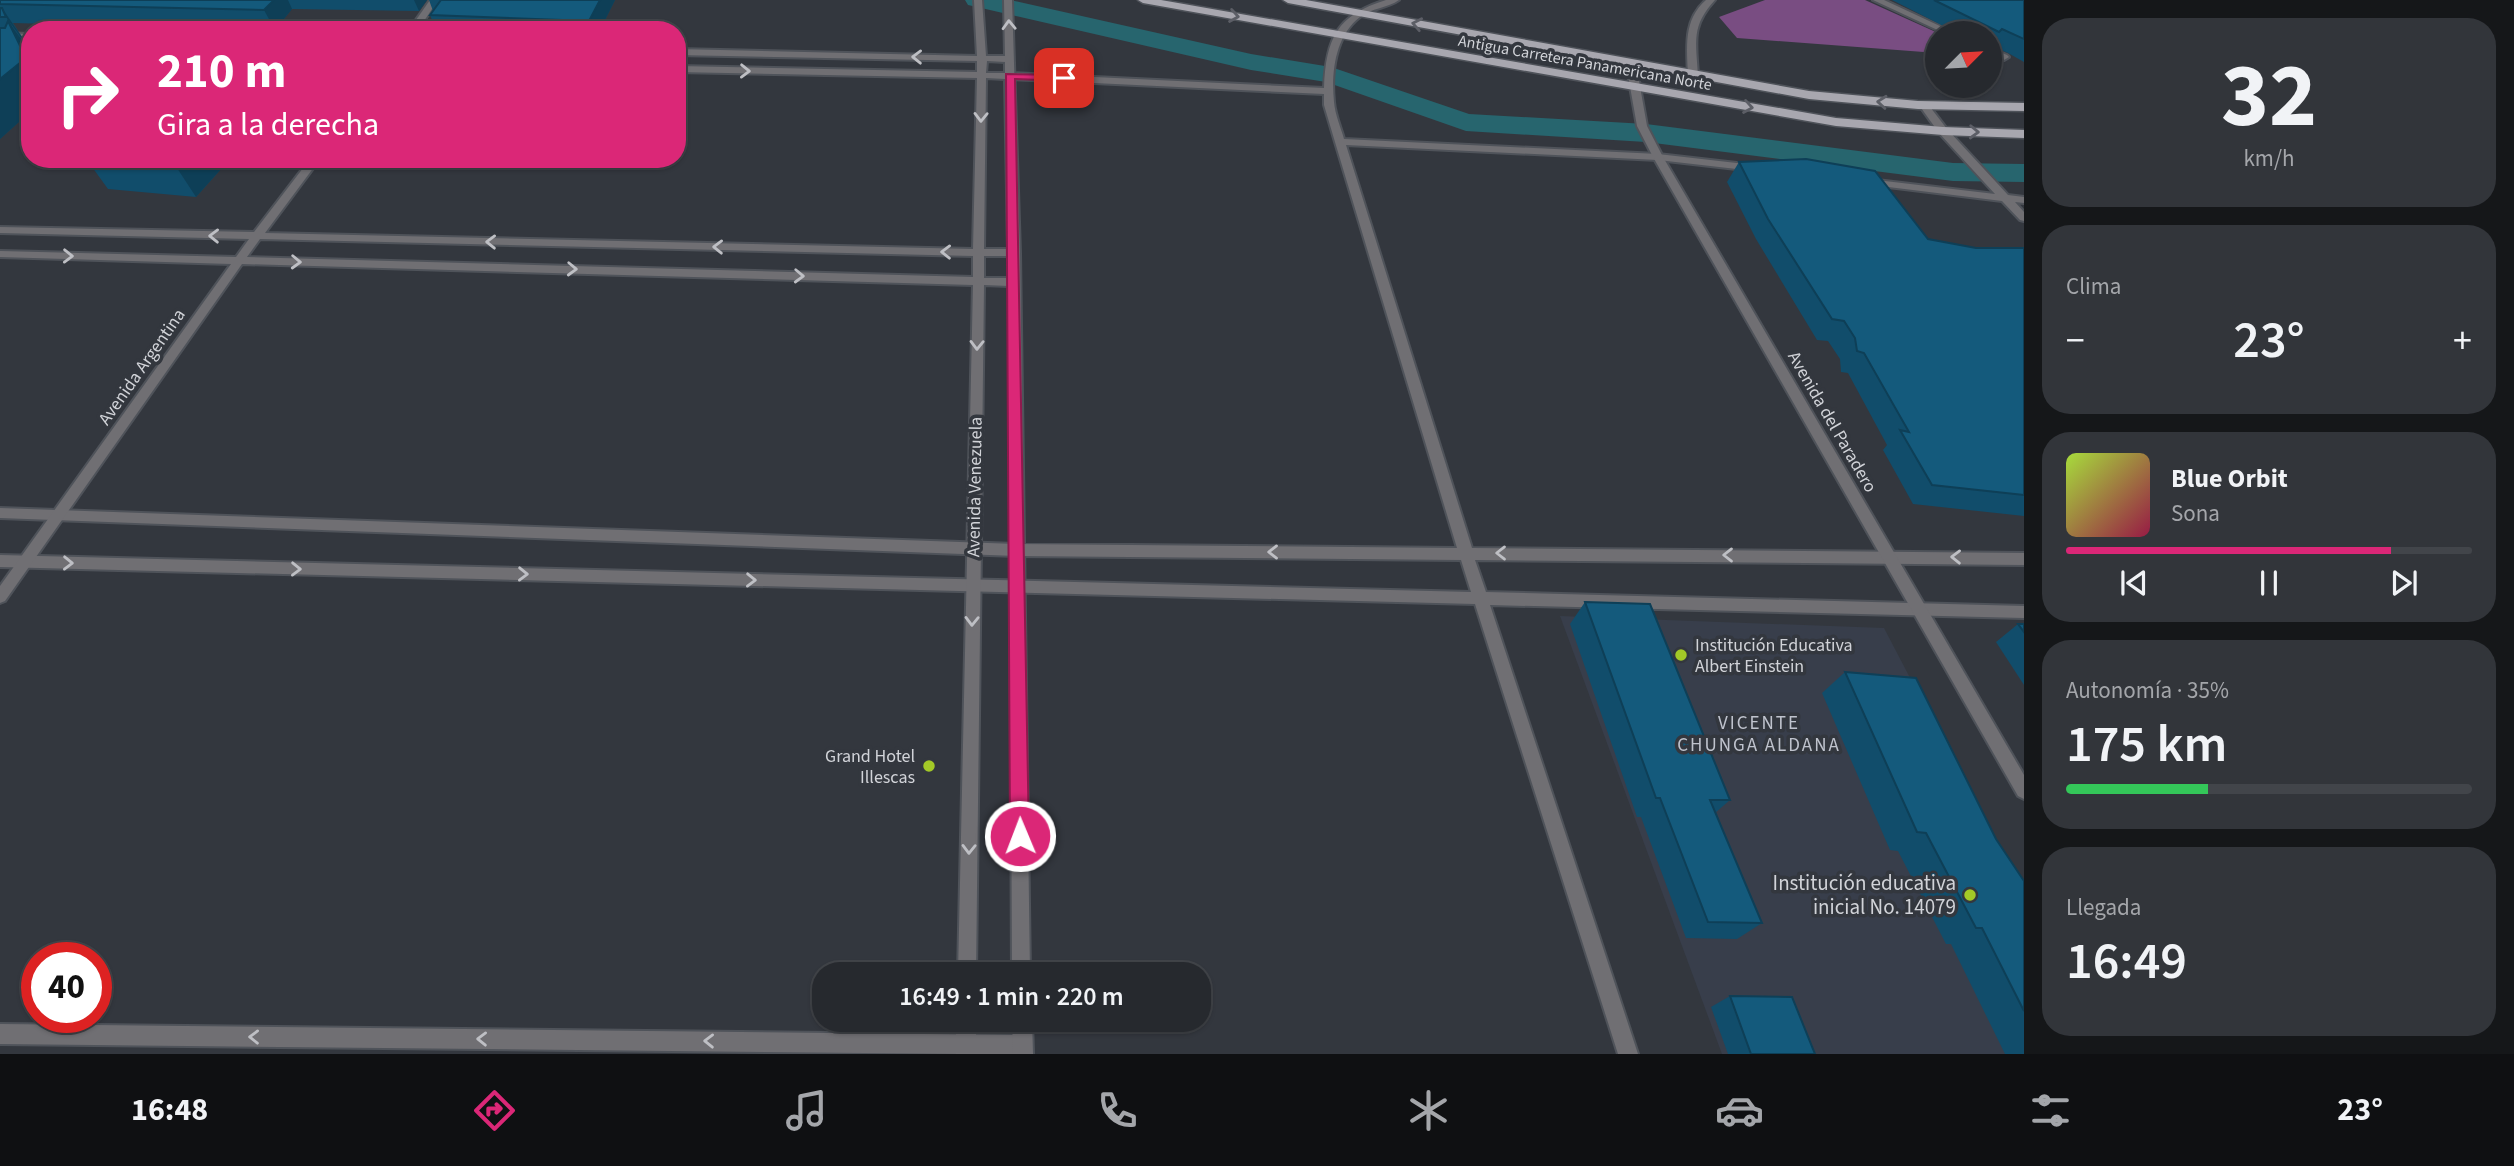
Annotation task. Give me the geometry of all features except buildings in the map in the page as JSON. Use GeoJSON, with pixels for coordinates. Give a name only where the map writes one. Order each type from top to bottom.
{"type":"FeatureCollection","features":[{"type":"Feature","properties":{"kind":"main road","name":"Antigua Carretera Panamericana Norte"},"geometry":{"type":"LineString","coordinates":[[1143,0],[1836,122],[1943,131],[2024,134]]}},
{"type":"Feature","properties":{"kind":"main road","name":"Antigua Carretera Panamericana Norte"},"geometry":{"type":"LineString","coordinates":[[1288,0],[1809,95],[1924,105],[2024,107]]}},
{"type":"Feature","properties":{"kind":"street"},"geometry":{"type":"LineString","coordinates":[[419,21],[434,0]]}},
{"type":"Feature","properties":{"kind":"street","name":"Avenida Venezuela"},"geometry":{"type":"LineString","coordinates":[[967,962],[982,58],[978,0]]}},
{"type":"Feature","properties":{"kind":"street"},"geometry":{"type":"LineString","coordinates":[[1008,0],[1014,253],[1012,282],[1021,962]]}},
{"type":"Feature","properties":{"kind":"street"},"geometry":{"type":"LineString","coordinates":[[1395,0],[1359,13],[1338,35],[1332,54],[1329,105],[1480,599],[1628,1054]]}},
{"type":"Feature","properties":{"kind":"street"},"geometry":{"type":"LineString","coordinates":[[1693,75],[1693,19],[1699,8],[1711,0]]}},
{"type":"Feature","properties":{"kind":"street"},"geometry":{"type":"LineString","coordinates":[[1877,0],[1925,21]]}},
{"type":"Feature","properties":{"kind":"street"},"geometry":{"type":"LineString","coordinates":[[0,36],[21,37]]}},
{"type":"Feature","properties":{"kind":"street"},"geometry":{"type":"LineString","coordinates":[[686,52],[1010,59]]}},
{"type":"Feature","properties":{"kind":"street","name":"Avenida del Paradero"},"geometry":{"type":"LineString","coordinates":[[1631,64],[1642,125],[1658,157],[2024,791]]}},
{"type":"Feature","properties":{"kind":"street"},"geometry":{"type":"LineString","coordinates":[[686,69],[981,75],[1329,91]]}},
{"type":"Feature","properties":{"kind":"street"},"geometry":{"type":"LineString","coordinates":[[1924,105],[1943,131],[2024,218]]}},
{"type":"Feature","properties":{"kind":"street"},"geometry":{"type":"LineString","coordinates":[[1340,142],[1658,157],[1765,170]]}},
{"type":"Feature","properties":{"kind":"street","name":"Avenida Argentina"},"geometry":{"type":"LineString","coordinates":[[0,597],[239,260],[308,168]]}},
{"type":"Feature","properties":{"kind":"street"},"geometry":{"type":"LineString","coordinates":[[1858,181],[2024,200]]}},
{"type":"Feature","properties":{"kind":"street"},"geometry":{"type":"LineString","coordinates":[[0,230],[1014,253]]}},
{"type":"Feature","properties":{"kind":"street"},"geometry":{"type":"LineString","coordinates":[[0,254],[1012,282]]}},
{"type":"Feature","properties":{"kind":"street"},"geometry":{"type":"LineString","coordinates":[[0,513],[1016,550],[2024,558]]}},
{"type":"Feature","properties":{"kind":"street"},"geometry":{"type":"LineString","coordinates":[[0,561],[2024,612]]}},
{"type":"Feature","properties":{"kind":"street"},"geometry":{"type":"LineString","coordinates":[[0,1034],[1022,1049]]}},
{"type":"Feature","properties":{"kind":"shaded area"},"geometry":{"type":"Polygon","coordinates":[[[1765,0],[1865,0],[1925,27],[1925,52],[1737,38],[1719,17],[1765,0]]]}},
{"type":"Feature","properties":{"kind":"shaded area"},"geometry":{"type":"Polygon","coordinates":[[[1560,616],[1884,628],[2024,896],[2024,1054],[1722,1054],[1560,616]]]}},
{"type":"Feature","properties":{"kind":"waterway"},"geometry":{"type":"LineString","coordinates":[[977,0],[1251,62],[1331,75],[1466,122],[1646,133],[1953,172],[2024,173]]}},
{"type":"Feature","properties":{"kind":"place","name":"Institución Educativa Albert Einstein"},"geometry":{"type":"Point","coordinates":[1681,655]}},
{"type":"Feature","properties":{"kind":"place","name":"Grand Hotel Illescas"},"geometry":{"type":"Point","coordinates":[929,766]}},
{"type":"Feature","properties":{"kind":"place","name":"Institución educativa inicial No. 14079"},"geometry":{"type":"Point","coordinates":[1970,895]}},
{"type":"Feature","properties":{"kind":"district","name":"VICENTE CHUNGA ALDANA"},"geometry":{"type":"Point","coordinates":[1759,734]}},
{"type":"Feature","properties":{"kind":"route"},"geometry":{"type":"LineString","coordinates":[[1020,836],[1010,76],[1064,78]]}}]}
